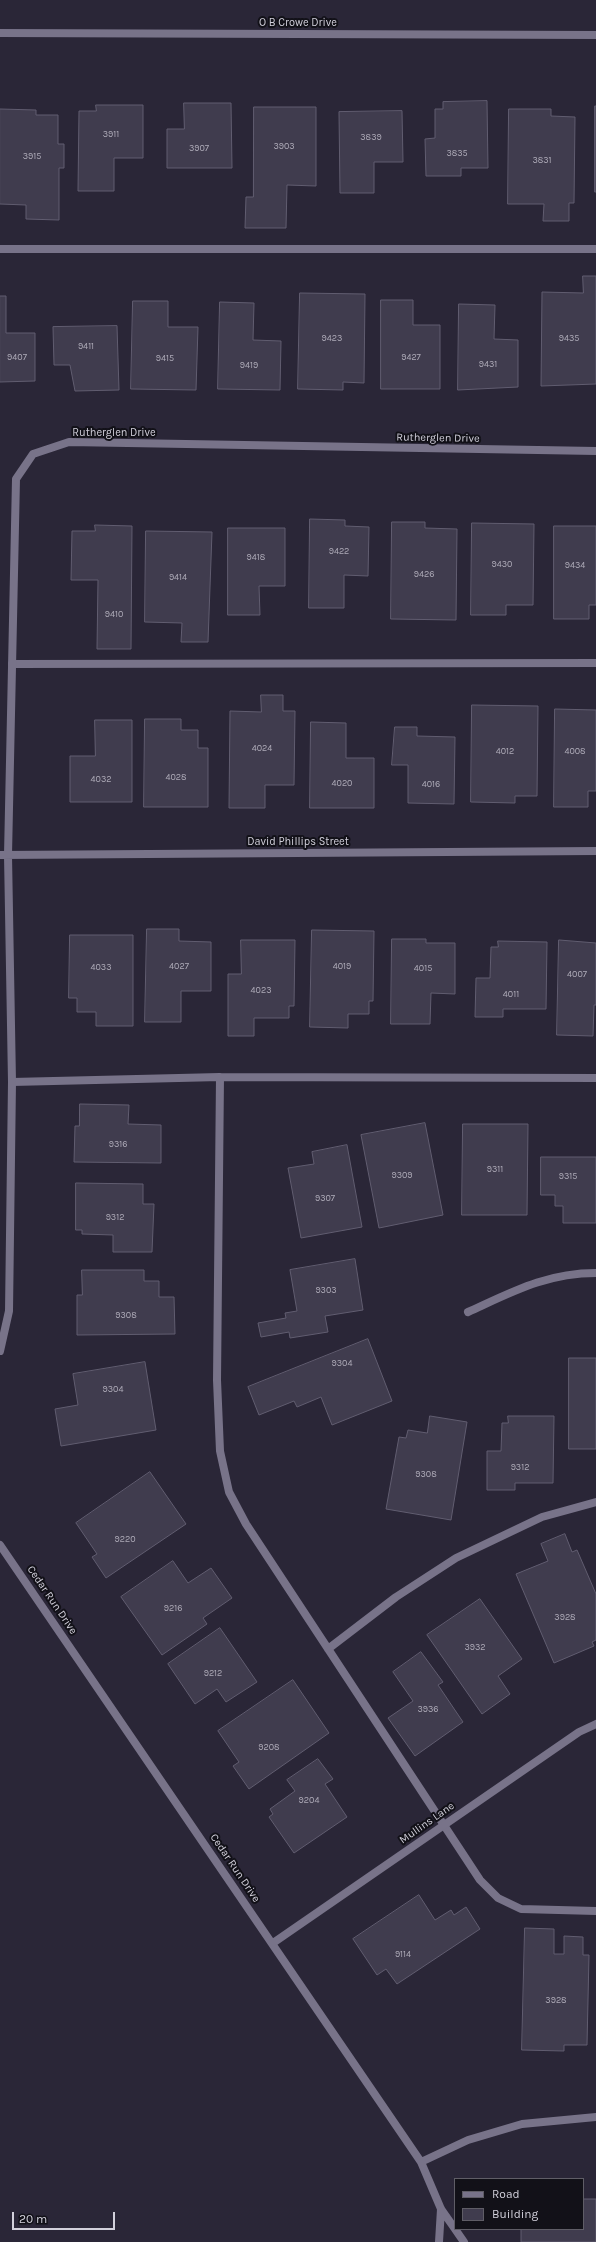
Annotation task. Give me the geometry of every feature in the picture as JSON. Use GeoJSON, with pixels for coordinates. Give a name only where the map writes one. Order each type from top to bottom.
{"type":"FeatureCollection","features":[{"type":"Feature","properties":{"kind":"street","name":"O B Crowe Drive"},"geometry":{"type":"LineString","coordinates":[[0,33],[596,35]]}},
{"type":"Feature","properties":{"kind":"street"},"geometry":{"type":"LineString","coordinates":[[0,249],[596,249]]}},
{"type":"Feature","properties":{"kind":"street","name":"Rutherglen Drive"},"geometry":{"type":"LineString","coordinates":[[0,1351],[9,1311],[12,1082],[4,855],[12,664],[16,479],[33,454],[69,442],[596,451]]}},
{"type":"Feature","properties":{"kind":"street"},"geometry":{"type":"LineString","coordinates":[[12,664],[596,663]]}},
{"type":"Feature","properties":{"kind":"street","name":"David Phillips Street"},"geometry":{"type":"LineString","coordinates":[[4,855],[596,851]]}},
{"type":"Feature","properties":{"kind":"street"},"geometry":{"type":"LineString","coordinates":[[220,1077],[217,1380],[220,1452],[229,1492],[246,1524],[443,1826],[480,1880],[498,1898],[521,1909],[596,1911]]}},
{"type":"Feature","properties":{"kind":"street"},"geometry":{"type":"LineString","coordinates":[[12,1082],[220,1077],[596,1078]]}},
{"type":"Feature","properties":{"kind":"street"},"geometry":{"type":"LineString","coordinates":[[468,1312],[534,1282],[574,1274],[596,1274]]}},
{"type":"Feature","properties":{"kind":"street"},"geometry":{"type":"LineString","coordinates":[[328,1649],[396,1597],[456,1558],[542,1517],[596,1502]]}},
{"type":"Feature","properties":{"kind":"street","name":"Cedar Run Drive"},"geometry":{"type":"LineString","coordinates":[[0,1544],[421,2162],[441,2209]]}},
{"type":"Feature","properties":{"kind":"street","name":"Mullins Lane"},"geometry":{"type":"LineString","coordinates":[[273,1943],[579,1732],[596,1724]]}},
{"type":"Feature","properties":{"kind":"street"},"geometry":{"type":"LineString","coordinates":[[421,2162],[468,2140],[522,2124],[596,2118]]}},
{"type":"Feature","properties":{"kind":"street"},"geometry":{"type":"LineString","coordinates":[[441,2209],[454,2228]]}},
{"type":"Feature","properties":{"kind":"street"},"geometry":{"type":"LineString","coordinates":[[439,2242],[441,2209]]}},
{"type":"Feature","properties":{"kind":"street"},"geometry":{"type":"LineString","coordinates":[[456,2230],[464,2242]]}},
{"type":"Feature","properties":{"kind":"building"},"geometry":{"type":"Polygon","coordinates":[[[487,101],[488,168],[461,168],[461,176],[426,176],[425,139],[435,138],[435,109],[443,109],[443,102],[487,101]]]}},
{"type":"Feature","properties":{"kind":"building"},"geometry":{"type":"Polygon","coordinates":[[[184,103],[231,103],[232,168],[167,168],[167,129],[184,129],[184,103]]]}},
{"type":"Feature","properties":{"kind":"building"},"geometry":{"type":"Polygon","coordinates":[[[96,105],[143,105],[143,158],[114,158],[114,191],[78,191],[79,111],[96,111],[96,105]]]}},
{"type":"Feature","properties":{"kind":"building"},"geometry":{"type":"Polygon","coordinates":[[[596,106],[596,192],[595,192],[596,106]]]}},
{"type":"Feature","properties":{"kind":"building"},"geometry":{"type":"Polygon","coordinates":[[[254,107],[316,107],[316,186],[287,185],[286,228],[245,228],[246,197],[253,197],[254,107]]]}},
{"type":"Feature","properties":{"kind":"building"},"geometry":{"type":"Polygon","coordinates":[[[0,109],[36,110],[36,115],[58,115],[58,144],[64,144],[64,168],[59,168],[59,220],[26,219],[26,205],[0,204],[0,109]]]}},
{"type":"Feature","properties":{"kind":"building"},"geometry":{"type":"Polygon","coordinates":[[[509,109],[551,109],[551,116],[575,117],[574,203],[569,203],[569,221],[543,221],[544,204],[508,204],[509,109]]]}},
{"type":"Feature","properties":{"kind":"building"},"geometry":{"type":"Polygon","coordinates":[[[402,111],[403,162],[374,162],[374,193],[340,193],[339,112],[402,111]]]}},
{"type":"Feature","properties":{"kind":"building"},"geometry":{"type":"Polygon","coordinates":[[[583,276],[596,276],[596,384],[541,386],[542,292],[583,293],[583,276]]]}},
{"type":"Feature","properties":{"kind":"building"},"geometry":{"type":"Polygon","coordinates":[[[300,293],[365,294],[364,383],[343,382],[343,390],[298,389],[300,293]]]}},
{"type":"Feature","properties":{"kind":"building"},"geometry":{"type":"Polygon","coordinates":[[[0,296],[6,296],[6,333],[35,333],[35,381],[0,382],[0,296]]]}},
{"type":"Feature","properties":{"kind":"building"},"geometry":{"type":"Polygon","coordinates":[[[381,300],[413,300],[413,325],[440,325],[440,389],[381,389],[381,300]]]}},
{"type":"Feature","properties":{"kind":"building"},"geometry":{"type":"Polygon","coordinates":[[[133,301],[168,301],[168,327],[198,327],[196,390],[131,389],[133,301]]]}},
{"type":"Feature","properties":{"kind":"building"},"geometry":{"type":"Polygon","coordinates":[[[220,302],[254,303],[253,340],[281,341],[280,390],[218,389],[220,302]]]}},
{"type":"Feature","properties":{"kind":"building"},"geometry":{"type":"Polygon","coordinates":[[[459,304],[495,305],[494,339],[518,340],[518,387],[458,390],[459,304]]]}},
{"type":"Feature","properties":{"kind":"building"},"geometry":{"type":"Polygon","coordinates":[[[117,326],[119,390],[75,391],[70,365],[54,365],[53,327],[117,326]]]}},
{"type":"Feature","properties":{"kind":"building"},"geometry":{"type":"Polygon","coordinates":[[[310,519],[345,520],[345,526],[369,527],[368,576],[344,575],[344,608],[309,608],[310,519]]]}},
{"type":"Feature","properties":{"kind":"building"},"geometry":{"type":"Polygon","coordinates":[[[392,522],[425,522],[425,528],[457,529],[456,620],[391,619],[392,522]]]}},
{"type":"Feature","properties":{"kind":"building"},"geometry":{"type":"Polygon","coordinates":[[[472,523],[534,524],[533,605],[506,605],[506,615],[471,615],[472,523]]]}},
{"type":"Feature","properties":{"kind":"building"},"geometry":{"type":"Polygon","coordinates":[[[95,525],[132,526],[131,649],[97,649],[98,580],[71,580],[72,531],[95,531],[95,525]]]}},
{"type":"Feature","properties":{"kind":"building"},"geometry":{"type":"Polygon","coordinates":[[[554,526],[596,526],[596,605],[589,605],[589,619],[554,619],[554,526]]]}},
{"type":"Feature","properties":{"kind":"building"},"geometry":{"type":"Polygon","coordinates":[[[228,528],[285,528],[285,586],[259,586],[260,615],[228,615],[228,528]]]}},
{"type":"Feature","properties":{"kind":"building"},"geometry":{"type":"Polygon","coordinates":[[[146,531],[212,532],[208,642],[181,642],[182,623],[145,622],[146,531]]]}},
{"type":"Feature","properties":{"kind":"building"},"geometry":{"type":"Polygon","coordinates":[[[261,695],[283,695],[283,711],[295,711],[294,785],[265,785],[265,808],[229,808],[230,711],[261,712],[261,695]]]}},
{"type":"Feature","properties":{"kind":"building"},"geometry":{"type":"Polygon","coordinates":[[[472,705],[538,706],[537,796],[515,796],[515,803],[471,802],[472,705]]]}},
{"type":"Feature","properties":{"kind":"building"},"geometry":{"type":"Polygon","coordinates":[[[555,709],[596,710],[596,791],[588,791],[588,807],[554,807],[555,709]]]}},
{"type":"Feature","properties":{"kind":"building"},"geometry":{"type":"Polygon","coordinates":[[[145,719],[181,719],[181,730],[198,730],[198,748],[208,748],[208,807],[144,807],[145,719]]]}},
{"type":"Feature","properties":{"kind":"building"},"geometry":{"type":"Polygon","coordinates":[[[95,720],[132,720],[132,802],[70,802],[70,756],[95,756],[95,720]]]}},
{"type":"Feature","properties":{"kind":"building"},"geometry":{"type":"Polygon","coordinates":[[[311,722],[346,723],[346,758],[374,758],[374,808],[310,808],[311,722]]]}},
{"type":"Feature","properties":{"kind":"building"},"geometry":{"type":"Polygon","coordinates":[[[395,727],[417,727],[417,736],[455,737],[454,804],[408,803],[408,765],[392,765],[395,727]]]}},
{"type":"Feature","properties":{"kind":"building"},"geometry":{"type":"Polygon","coordinates":[[[147,929],[179,929],[179,941],[211,942],[211,991],[181,991],[181,1022],[145,1022],[147,929]]]}},
{"type":"Feature","properties":{"kind":"building"},"geometry":{"type":"Polygon","coordinates":[[[312,930],[374,931],[373,1001],[369,1001],[369,1014],[348,1014],[348,1028],[310,1027],[312,930]]]}},
{"type":"Feature","properties":{"kind":"building"},"geometry":{"type":"Polygon","coordinates":[[[70,935],[133,935],[133,1026],[96,1026],[96,1012],[77,1012],[77,998],[69,998],[70,935]]]}},
{"type":"Feature","properties":{"kind":"building"},"geometry":{"type":"Polygon","coordinates":[[[392,939],[426,939],[426,943],[455,943],[455,994],[431,993],[430,1024],[391,1024],[392,939]]]}},
{"type":"Feature","properties":{"kind":"building"},"geometry":{"type":"Polygon","coordinates":[[[241,940],[295,940],[294,1006],[289,1006],[289,1018],[254,1018],[254,1036],[228,1036],[228,974],[241,974],[241,940]]]}},
{"type":"Feature","properties":{"kind":"building"},"geometry":{"type":"Polygon","coordinates":[[[559,940],[596,943],[596,1005],[594,1005],[593,1036],[557,1035],[559,940]]]}},
{"type":"Feature","properties":{"kind":"building"},"geometry":{"type":"Polygon","coordinates":[[[498,941],[547,942],[546,1009],[503,1009],[503,1017],[475,1017],[476,978],[490,978],[491,947],[498,947],[498,941]]]}},
{"type":"Feature","properties":{"kind":"building"},"geometry":{"type":"Polygon","coordinates":[[[80,1104],[129,1105],[128,1124],[161,1125],[161,1163],[74,1162],[75,1126],[79,1126],[80,1104]]]}},
{"type":"Feature","properties":{"kind":"building"},"geometry":{"type":"Polygon","coordinates":[[[425,1123],[443,1215],[379,1228],[361,1135],[425,1123]]]}},
{"type":"Feature","properties":{"kind":"building"},"geometry":{"type":"Polygon","coordinates":[[[463,1124],[528,1124],[527,1215],[462,1215],[463,1124]]]}},
{"type":"Feature","properties":{"kind":"building"},"geometry":{"type":"Polygon","coordinates":[[[347,1145],[362,1227],[301,1238],[288,1168],[314,1164],[312,1152],[347,1145]]]}},
{"type":"Feature","properties":{"kind":"building"},"geometry":{"type":"Polygon","coordinates":[[[541,1157],[596,1157],[596,1223],[563,1223],[563,1206],[555,1206],[555,1195],[541,1195],[541,1157]]]}},
{"type":"Feature","properties":{"kind":"building"},"geometry":{"type":"Polygon","coordinates":[[[76,1183],[143,1184],[143,1204],[154,1204],[152,1252],[113,1252],[113,1235],[82,1234],[82,1230],[76,1230],[76,1183]]]}},
{"type":"Feature","properties":{"kind":"building"},"geometry":{"type":"Polygon","coordinates":[[[355,1259],[363,1310],[325,1316],[328,1332],[290,1338],[289,1332],[261,1337],[258,1323],[286,1318],[285,1313],[297,1311],[290,1270],[355,1259]]]}},
{"type":"Feature","properties":{"kind":"building"},"geometry":{"type":"Polygon","coordinates":[[[82,1270],[144,1270],[144,1281],[159,1281],[159,1297],[174,1297],[175,1334],[77,1335],[77,1295],[82,1295],[82,1270]]]}},
{"type":"Feature","properties":{"kind":"building"},"geometry":{"type":"Polygon","coordinates":[[[368,1339],[392,1401],[332,1425],[321,1397],[297,1407],[294,1401],[259,1415],[248,1387],[368,1339]]]}},
{"type":"Feature","properties":{"kind":"building"},"geometry":{"type":"Polygon","coordinates":[[[569,1358],[596,1358],[596,1449],[569,1449],[569,1358]]]}},
{"type":"Feature","properties":{"kind":"building"},"geometry":{"type":"Polygon","coordinates":[[[145,1362],[156,1430],[61,1446],[55,1409],[78,1405],[73,1374],[145,1362]]]}},
{"type":"Feature","properties":{"kind":"building"},"geometry":{"type":"Polygon","coordinates":[[[430,1416],[467,1422],[451,1520],[386,1509],[399,1437],[406,1438],[408,1430],[427,1433],[430,1416]]]}},
{"type":"Feature","properties":{"kind":"building"},"geometry":{"type":"Polygon","coordinates":[[[508,1416],[554,1416],[553,1483],[515,1483],[515,1490],[487,1490],[487,1451],[501,1451],[502,1423],[508,1423],[508,1416]]]}},
{"type":"Feature","properties":{"kind":"building"},"geometry":{"type":"Polygon","coordinates":[[[150,1472],[186,1524],[106,1578],[92,1557],[97,1554],[76,1523],[150,1472]]]}},
{"type":"Feature","properties":{"kind":"building"},"geometry":{"type":"Polygon","coordinates":[[[565,1534],[572,1552],[577,1550],[596,1594],[596,1640],[592,1642],[594,1646],[554,1663],[516,1574],[548,1561],[541,1544],[565,1534]]]}},
{"type":"Feature","properties":{"kind":"building"},"geometry":{"type":"Polygon","coordinates":[[[173,1561],[188,1583],[211,1568],[232,1598],[203,1618],[207,1624],[162,1655],[121,1597],[173,1561]]]}},
{"type":"Feature","properties":{"kind":"building"},"geometry":{"type":"Polygon","coordinates":[[[480,1599],[522,1659],[498,1676],[510,1694],[482,1714],[427,1635],[480,1599]]]}},
{"type":"Feature","properties":{"kind":"building"},"geometry":{"type":"Polygon","coordinates":[[[220,1628],[257,1682],[226,1702],[217,1689],[195,1704],[168,1664],[220,1628]]]}},
{"type":"Feature","properties":{"kind":"building"},"geometry":{"type":"Polygon","coordinates":[[[421,1652],[443,1682],[438,1685],[463,1722],[415,1756],[388,1718],[413,1701],[393,1672],[421,1652]]]}},
{"type":"Feature","properties":{"kind":"building"},"geometry":{"type":"Polygon","coordinates":[[[293,1680],[329,1733],[249,1789],[233,1766],[239,1762],[218,1731],[293,1680]]]}},
{"type":"Feature","properties":{"kind":"building"},"geometry":{"type":"Polygon","coordinates":[[[318,1759],[333,1779],[325,1784],[347,1817],[294,1853],[269,1817],[273,1814],[270,1809],[295,1791],[287,1780],[318,1759]]]}},
{"type":"Feature","properties":{"kind":"building"},"geometry":{"type":"Polygon","coordinates":[[[419,1895],[435,1920],[451,1910],[454,1915],[466,1907],[480,1929],[397,1984],[386,1969],[377,1975],[353,1939],[419,1895]]]}},
{"type":"Feature","properties":{"kind":"building"},"geometry":{"type":"Polygon","coordinates":[[[525,1928],[554,1929],[554,1954],[564,1954],[564,1936],[583,1937],[583,1955],[589,1955],[587,2045],[564,2045],[564,2051],[522,2050],[525,1928]]]}},
{"type":"Feature","properties":{"kind":"building"},"geometry":{"type":"Polygon","coordinates":[[[584,2199],[596,2199],[596,2242],[521,2242],[521,2230],[584,2230],[584,2199]]]}}]}
